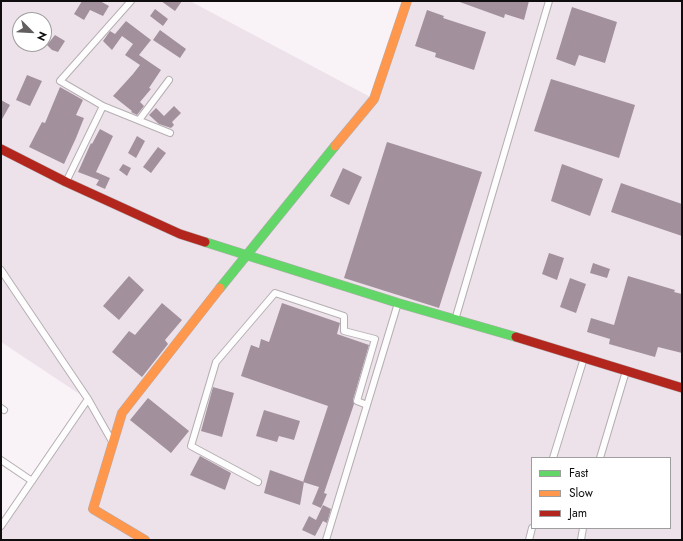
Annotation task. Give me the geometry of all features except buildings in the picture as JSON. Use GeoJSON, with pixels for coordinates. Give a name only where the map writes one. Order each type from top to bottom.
{"type":"FeatureCollection","features":[{"type":"Feature","properties":{"kind":"main road"},"geometry":{"type":"LineString","coordinates":[[145,540],[93,509],[122,413],[246,255],[374,99],[407,1]]}},
{"type":"Feature","properties":{"kind":"main road"},"geometry":{"type":"LineString","coordinates":[[1,149],[66,182],[180,234],[398,303],[483,327],[682,388]]}},
{"type":"Feature","properties":{"kind":"street"},"geometry":{"type":"LineString","coordinates":[[131,1],[60,81],[103,106],[170,133]]}},
{"type":"Feature","properties":{"kind":"street"},"geometry":{"type":"LineString","coordinates":[[455,320],[549,1]]}},
{"type":"Feature","properties":{"kind":"street"},"geometry":{"type":"LineString","coordinates":[[139,120],[169,80]]}},
{"type":"Feature","properties":{"kind":"street"},"geometry":{"type":"LineString","coordinates":[[66,182],[103,106]]}},
{"type":"Feature","properties":{"kind":"street"},"geometry":{"type":"LineString","coordinates":[[1,270],[88,399],[113,443]]}},
{"type":"Feature","properties":{"kind":"street"},"geometry":{"type":"LineString","coordinates":[[258,482],[191,446],[216,362],[275,293],[344,316],[344,331],[375,339],[357,401],[367,405]]}},
{"type":"Feature","properties":{"kind":"street"},"geometry":{"type":"LineString","coordinates":[[326,540],[398,303]]}},
{"type":"Feature","properties":{"kind":"street"},"geometry":{"type":"LineString","coordinates":[[553,457],[584,358]]}},
{"type":"Feature","properties":{"kind":"street"},"geometry":{"type":"LineString","coordinates":[[600,457],[626,371]]}},
{"type":"Feature","properties":{"kind":"street"},"geometry":{"type":"LineString","coordinates":[[1,526],[88,399]]}},
{"type":"Feature","properties":{"kind":"street"},"geometry":{"type":"LineString","coordinates":[[1,460],[32,481]]}},
{"type":"Feature","properties":{"kind":"street"},"geometry":{"type":"LineString","coordinates":[[529,540],[532,529]]}},
{"type":"Feature","properties":{"kind":"street"},"geometry":{"type":"LineString","coordinates":[[581,540],[583,529]]}},
{"type":"Feature","properties":{"kind":"shaded area"},"geometry":{"type":"Polygon","coordinates":[[[1,1],[190,1],[374,99],[407,1],[682,1],[682,540],[1,540],[1,526],[87,399],[1,342],[1,1]]]}},
{"type":"Feature","properties":{"kind":"traffic: fast"},"geometry":{"type":"LineString","coordinates":[[220,288],[335,146]]}},
{"type":"Feature","properties":{"kind":"traffic: fast"},"geometry":{"type":"LineString","coordinates":[[205,242],[398,303],[516,337]]}},
{"type":"Feature","properties":{"kind":"traffic: slow"},"geometry":{"type":"LineString","coordinates":[[335,146],[374,99],[407,1]]}},
{"type":"Feature","properties":{"kind":"traffic: slow"},"geometry":{"type":"LineString","coordinates":[[145,540],[93,509],[122,413],[220,288]]}},
{"type":"Feature","properties":{"kind":"traffic: jam"},"geometry":{"type":"LineString","coordinates":[[1,149],[66,182],[180,234],[205,242]]}},
{"type":"Feature","properties":{"kind":"traffic: jam"},"geometry":{"type":"LineString","coordinates":[[516,337],[682,388]]}}]}
